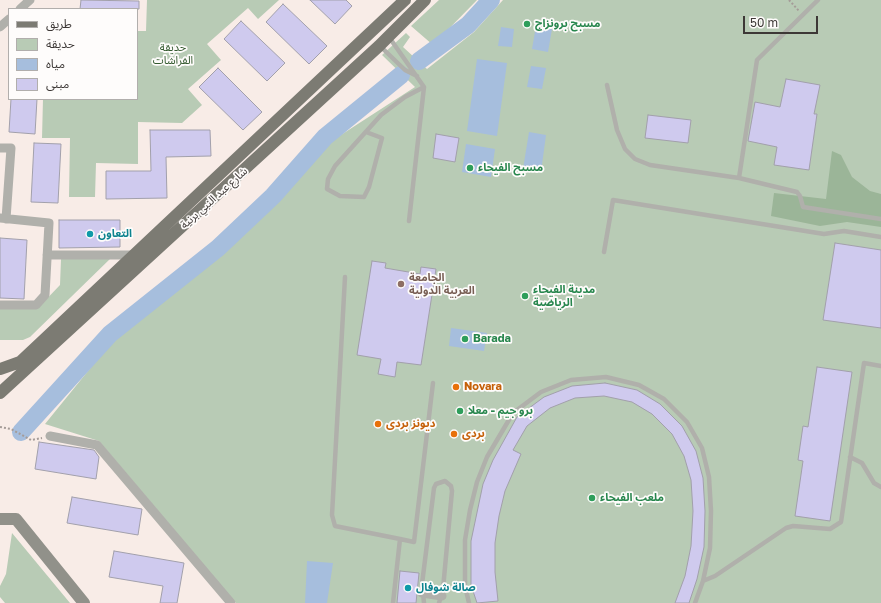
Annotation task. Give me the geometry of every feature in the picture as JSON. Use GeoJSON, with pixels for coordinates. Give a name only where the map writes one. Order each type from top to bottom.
{"type":"FeatureCollection","features":[{"type":"Feature","properties":{"kind":"main road","name":"شارع عبد النبي برنية"},"geometry":{"type":"LineString","coordinates":[[0,369],[20,362],[405,0]]}},
{"type":"Feature","properties":{"kind":"main road","name":"شارع عبد النبي برنية"},"geometry":{"type":"LineString","coordinates":[[0,393],[389,37],[425,0]]}},
{"type":"Feature","properties":{"kind":"main road"},"geometry":{"type":"LineString","coordinates":[[0,519],[16,519],[84,603]]}},
{"type":"Feature","properties":{"kind":"street"},"geometry":{"type":"LineString","coordinates":[[21,8],[30,0]]}},
{"type":"Feature","properties":{"kind":"street"},"geometry":{"type":"LineString","coordinates":[[0,27],[8,20]]}},
{"type":"Feature","properties":{"kind":"street"},"geometry":{"type":"LineString","coordinates":[[0,148],[11,148],[3,219],[49,223],[45,295],[36,305],[0,305]]}},
{"type":"Feature","properties":{"kind":"street"},"geometry":{"type":"LineString","coordinates":[[47,254],[134,255]]}},
{"type":"Feature","properties":{"kind":"street"},"geometry":{"type":"LineString","coordinates":[[50,436],[98,445],[231,603]]}},
{"type":"Feature","properties":{"kind":"street"},"geometry":{"type":"LineString","coordinates":[[422,593],[441,600]]}},
{"type":"Feature","properties":{"kind":"lane"},"geometry":{"type":"LineString","coordinates":[[739,178],[757,60],[818,0]]}},
{"type":"Feature","properties":{"kind":"lane"},"geometry":{"type":"LineString","coordinates":[[389,37],[424,87],[409,221]]}},
{"type":"Feature","properties":{"kind":"lane"},"geometry":{"type":"LineString","coordinates":[[379,46],[405,70],[417,76]]}},
{"type":"Feature","properties":{"kind":"lane"},"geometry":{"type":"LineString","coordinates":[[607,85],[617,130],[625,149],[635,159],[650,165],[739,178],[797,192],[800,196],[803,207],[881,220]]}},
{"type":"Feature","properties":{"kind":"lane"},"geometry":{"type":"LineString","coordinates":[[366,132],[382,138],[369,187],[364,197],[340,196],[327,189],[328,179],[339,161],[381,115],[416,90],[424,87]]}},
{"type":"Feature","properties":{"kind":"lane"},"geometry":{"type":"LineString","coordinates":[[604,252],[613,200],[824,234],[844,231],[881,237]]}},
{"type":"Feature","properties":{"kind":"lane"},"geometry":{"type":"LineString","coordinates":[[345,277],[332,515],[335,526],[414,542],[433,383]]}},
{"type":"Feature","properties":{"kind":"lane"},"geometry":{"type":"LineString","coordinates":[[703,581],[715,576],[786,528],[793,526],[821,530],[830,529],[841,522],[864,363],[881,366]]}},
{"type":"Feature","properties":{"kind":"lane"},"geometry":{"type":"LineString","coordinates":[[469,603],[465,586],[466,540],[470,510],[477,482],[487,457],[513,413],[541,392],[571,380],[606,377],[639,385],[664,399],[687,422],[702,448],[709,477],[711,511],[710,548],[703,581],[695,603]]}},
{"type":"Feature","properties":{"kind":"lane"},"geometry":{"type":"LineString","coordinates":[[850,457],[862,463],[874,483],[881,487]]}},
{"type":"Feature","properties":{"kind":"lane"},"geometry":{"type":"LineString","coordinates":[[424,603],[422,593],[434,488],[440,482],[445,481],[451,486],[452,491],[441,600]]}},
{"type":"Feature","properties":{"kind":"lane"},"geometry":{"type":"LineString","coordinates":[[392,603],[400,539]]}},
{"type":"Feature","properties":{"kind":"path"},"geometry":{"type":"LineString","coordinates":[[789,0],[803,15]]}},
{"type":"Feature","properties":{"kind":"path"},"geometry":{"type":"LineString","coordinates":[[0,427],[11,429],[32,440],[50,436]]}},
{"type":"Feature","properties":{"kind":"green space","name":"حديقة الفراشات"},"geometry":{"type":"Polygon","coordinates":[[[147,0],[279,0],[258,19],[248,8],[207,44],[221,60],[188,89],[202,105],[182,123],[138,122],[138,164],[96,163],[95,197],[69,197],[70,138],[42,138],[43,100],[138,100],[138,31],[146,31],[147,0]]]}},
{"type":"Feature","properties":{"kind":"green space"},"geometry":{"type":"Polygon","coordinates":[[[439,0],[477,0],[433,45],[411,26],[439,0]]]}},
{"type":"Feature","properties":{"kind":"green space","name":"مدينة الفيحاء الرياضية"},"geometry":{"type":"Polygon","coordinates":[[[503,0],[881,0],[881,603],[236,603],[99,441],[45,424],[114,339],[223,253],[278,200],[330,142],[415,87],[382,55],[406,33],[410,37],[403,47],[427,69],[474,32],[503,0]]]}},
{"type":"Feature","properties":{"kind":"green space"},"geometry":{"type":"Polygon","coordinates":[[[832,151],[841,155],[852,177],[870,191],[881,194],[881,227],[847,222],[820,226],[771,216],[774,193],[826,199],[832,151]]]}},
{"type":"Feature","properties":{"kind":"green space"},"geometry":{"type":"Polygon","coordinates":[[[111,258],[30,337],[23,340],[0,340],[0,306],[38,308],[60,285],[61,259],[111,258]]]}},
{"type":"Feature","properties":{"kind":"green space"},"geometry":{"type":"Polygon","coordinates":[[[12,533],[70,603],[5,603],[0,597],[0,586],[6,574],[12,533]]]}},
{"type":"Feature","properties":{"kind":"water"},"geometry":{"type":"Polygon","coordinates":[[[536,26],[552,29],[548,52],[532,49],[536,26]]]}},
{"type":"Feature","properties":{"kind":"water"},"geometry":{"type":"Polygon","coordinates":[[[501,27],[514,29],[512,47],[498,46],[501,27]]]}},
{"type":"Feature","properties":{"kind":"water"},"geometry":{"type":"Polygon","coordinates":[[[477,59],[507,63],[497,136],[467,131],[477,59]]]}},
{"type":"Feature","properties":{"kind":"water"},"geometry":{"type":"Polygon","coordinates":[[[531,66],[546,68],[542,89],[527,87],[531,66]]]}},
{"type":"Feature","properties":{"kind":"water"},"geometry":{"type":"Polygon","coordinates":[[[529,132],[546,135],[541,172],[523,169],[529,132]]]}},
{"type":"Feature","properties":{"kind":"water"},"geometry":{"type":"Polygon","coordinates":[[[466,144],[495,149],[491,177],[462,172],[466,144]]]}},
{"type":"Feature","properties":{"kind":"water"},"geometry":{"type":"Polygon","coordinates":[[[451,328],[487,333],[484,351],[449,346],[451,328]]]}},
{"type":"Feature","properties":{"kind":"water"},"geometry":{"type":"Polygon","coordinates":[[[307,561],[333,563],[327,603],[305,603],[307,561]]]}},
{"type":"Feature","properties":{"kind":"building"},"geometry":{"type":"Polygon","coordinates":[[[81,0],[139,1],[139,9],[80,8],[81,0]]]}},
{"type":"Feature","properties":{"kind":"building"},"geometry":{"type":"Polygon","coordinates":[[[310,0],[346,0],[352,6],[335,24],[310,0]]]}},
{"type":"Feature","properties":{"kind":"building"},"geometry":{"type":"Polygon","coordinates":[[[283,4],[327,46],[309,64],[266,22],[283,4]]]}},
{"type":"Feature","properties":{"kind":"building"},"geometry":{"type":"Polygon","coordinates":[[[241,21],[285,63],[267,81],[224,39],[241,21]]]}},
{"type":"Feature","properties":{"kind":"building"},"geometry":{"type":"Polygon","coordinates":[[[218,68],[262,112],[243,130],[199,87],[218,68]]]}},
{"type":"Feature","properties":{"kind":"building"},"geometry":{"type":"Polygon","coordinates":[[[786,79],[820,85],[814,114],[817,114],[809,170],[774,165],[777,147],[748,141],[755,102],[780,107],[786,79]]]}},
{"type":"Feature","properties":{"kind":"building"},"geometry":{"type":"Polygon","coordinates":[[[11,100],[37,100],[35,134],[9,132],[11,100]]]}},
{"type":"Feature","properties":{"kind":"building"},"geometry":{"type":"Polygon","coordinates":[[[648,115],[691,120],[688,143],[645,138],[648,115]]]}},
{"type":"Feature","properties":{"kind":"building"},"geometry":{"type":"Polygon","coordinates":[[[150,130],[210,130],[211,156],[166,157],[167,198],[106,199],[106,171],[151,171],[150,130]]]}},
{"type":"Feature","properties":{"kind":"building"},"geometry":{"type":"Polygon","coordinates":[[[436,134],[459,138],[455,162],[433,158],[436,134]]]}},
{"type":"Feature","properties":{"kind":"building"},"geometry":{"type":"Polygon","coordinates":[[[34,143],[61,144],[58,203],[31,202],[34,143]]]}},
{"type":"Feature","properties":{"kind":"building","name":"التعاون"},"geometry":{"type":"Polygon","coordinates":[[[59,220],[120,220],[120,247],[59,248],[59,220]]]}},
{"type":"Feature","properties":{"kind":"building"},"geometry":{"type":"Polygon","coordinates":[[[0,238],[27,240],[24,299],[0,298],[0,238]]]}},
{"type":"Feature","properties":{"kind":"building"},"geometry":{"type":"Polygon","coordinates":[[[835,243],[881,250],[881,328],[823,320],[835,243]]]}},
{"type":"Feature","properties":{"kind":"building"},"geometry":{"type":"Polygon","coordinates":[[[372,261],[386,263],[385,268],[420,274],[421,267],[436,269],[421,365],[397,362],[395,377],[378,374],[381,359],[357,355],[372,261]]]}},
{"type":"Feature","properties":{"kind":"building"},"geometry":{"type":"Polygon","coordinates":[[[817,367],[852,372],[830,521],[795,516],[803,461],[798,460],[803,426],[808,427],[817,367]]]}},
{"type":"Feature","properties":{"kind":"building","name":"ملعب الفيحاء"},"geometry":{"type":"Polygon","coordinates":[[[605,383],[637,390],[660,404],[682,426],[696,451],[703,478],[705,511],[704,547],[697,579],[689,603],[675,603],[685,576],[691,546],[693,511],[691,480],[684,456],[672,434],[652,414],[632,402],[604,396],[575,398],[550,408],[527,426],[513,450],[521,454],[505,491],[499,516],[495,543],[495,572],[498,601],[477,603],[471,585],[471,541],[483,484],[493,460],[517,417],[544,397],[572,386],[605,383]]]}},
{"type":"Feature","properties":{"kind":"building"},"geometry":{"type":"Polygon","coordinates":[[[39,442],[94,450],[99,457],[96,479],[35,469],[39,442]]]}},
{"type":"Feature","properties":{"kind":"building"},"geometry":{"type":"Polygon","coordinates":[[[72,497],[142,509],[138,535],[67,523],[72,497]]]}},
{"type":"Feature","properties":{"kind":"building"},"geometry":{"type":"Polygon","coordinates":[[[114,551],[184,563],[177,603],[160,603],[163,586],[109,577],[114,551]]]}},
{"type":"Feature","properties":{"kind":"building","name":"صالة شوفال"},"geometry":{"type":"Polygon","coordinates":[[[400,571],[419,573],[416,603],[397,603],[400,571]]]}},
{"type":"Feature","properties":{"kind":"waterway"},"geometry":{"type":"LineString","coordinates":[[419,61],[468,25],[491,0]]}},
{"type":"Feature","properties":{"kind":"waterway"},"geometry":{"type":"LineString","coordinates":[[21,432],[110,334],[218,248],[273,196],[325,137],[401,75]]}},
{"type":"Feature","properties":{"kind":"place","name":"مسبح برونزاج"},"geometry":{"type":"Point","coordinates":[527,24]}},
{"type":"Feature","properties":{"kind":"place","name":"مسبح الفيحاء"},"geometry":{"type":"Point","coordinates":[470,168]}},
{"type":"Feature","properties":{"kind":"place","name":"التعاون"},"geometry":{"type":"Point","coordinates":[90,234]}},
{"type":"Feature","properties":{"kind":"place","name":"الجامعة العربية الدولية"},"geometry":{"type":"Point","coordinates":[401,284]}},
{"type":"Feature","properties":{"kind":"place","name":"مدينة الفيحاء الرياضية"},"geometry":{"type":"Point","coordinates":[525,296]}},
{"type":"Feature","properties":{"kind":"place","name":"Barada"},"geometry":{"type":"Point","coordinates":[465,339]}},
{"type":"Feature","properties":{"kind":"place","name":"Novara"},"geometry":{"type":"Point","coordinates":[456,387]}},
{"type":"Feature","properties":{"kind":"place","name":"برو جيم - معلا"},"geometry":{"type":"Point","coordinates":[460,411]}},
{"type":"Feature","properties":{"kind":"place","name":"ديونز بردى"},"geometry":{"type":"Point","coordinates":[378,424]}},
{"type":"Feature","properties":{"kind":"place","name":"بردى"},"geometry":{"type":"Point","coordinates":[454,434]}},
{"type":"Feature","properties":{"kind":"place","name":"ملعب الفيحاء"},"geometry":{"type":"Point","coordinates":[592,498]}},
{"type":"Feature","properties":{"kind":"place","name":"صالة شوفال"},"geometry":{"type":"Point","coordinates":[408,588]}}]}
